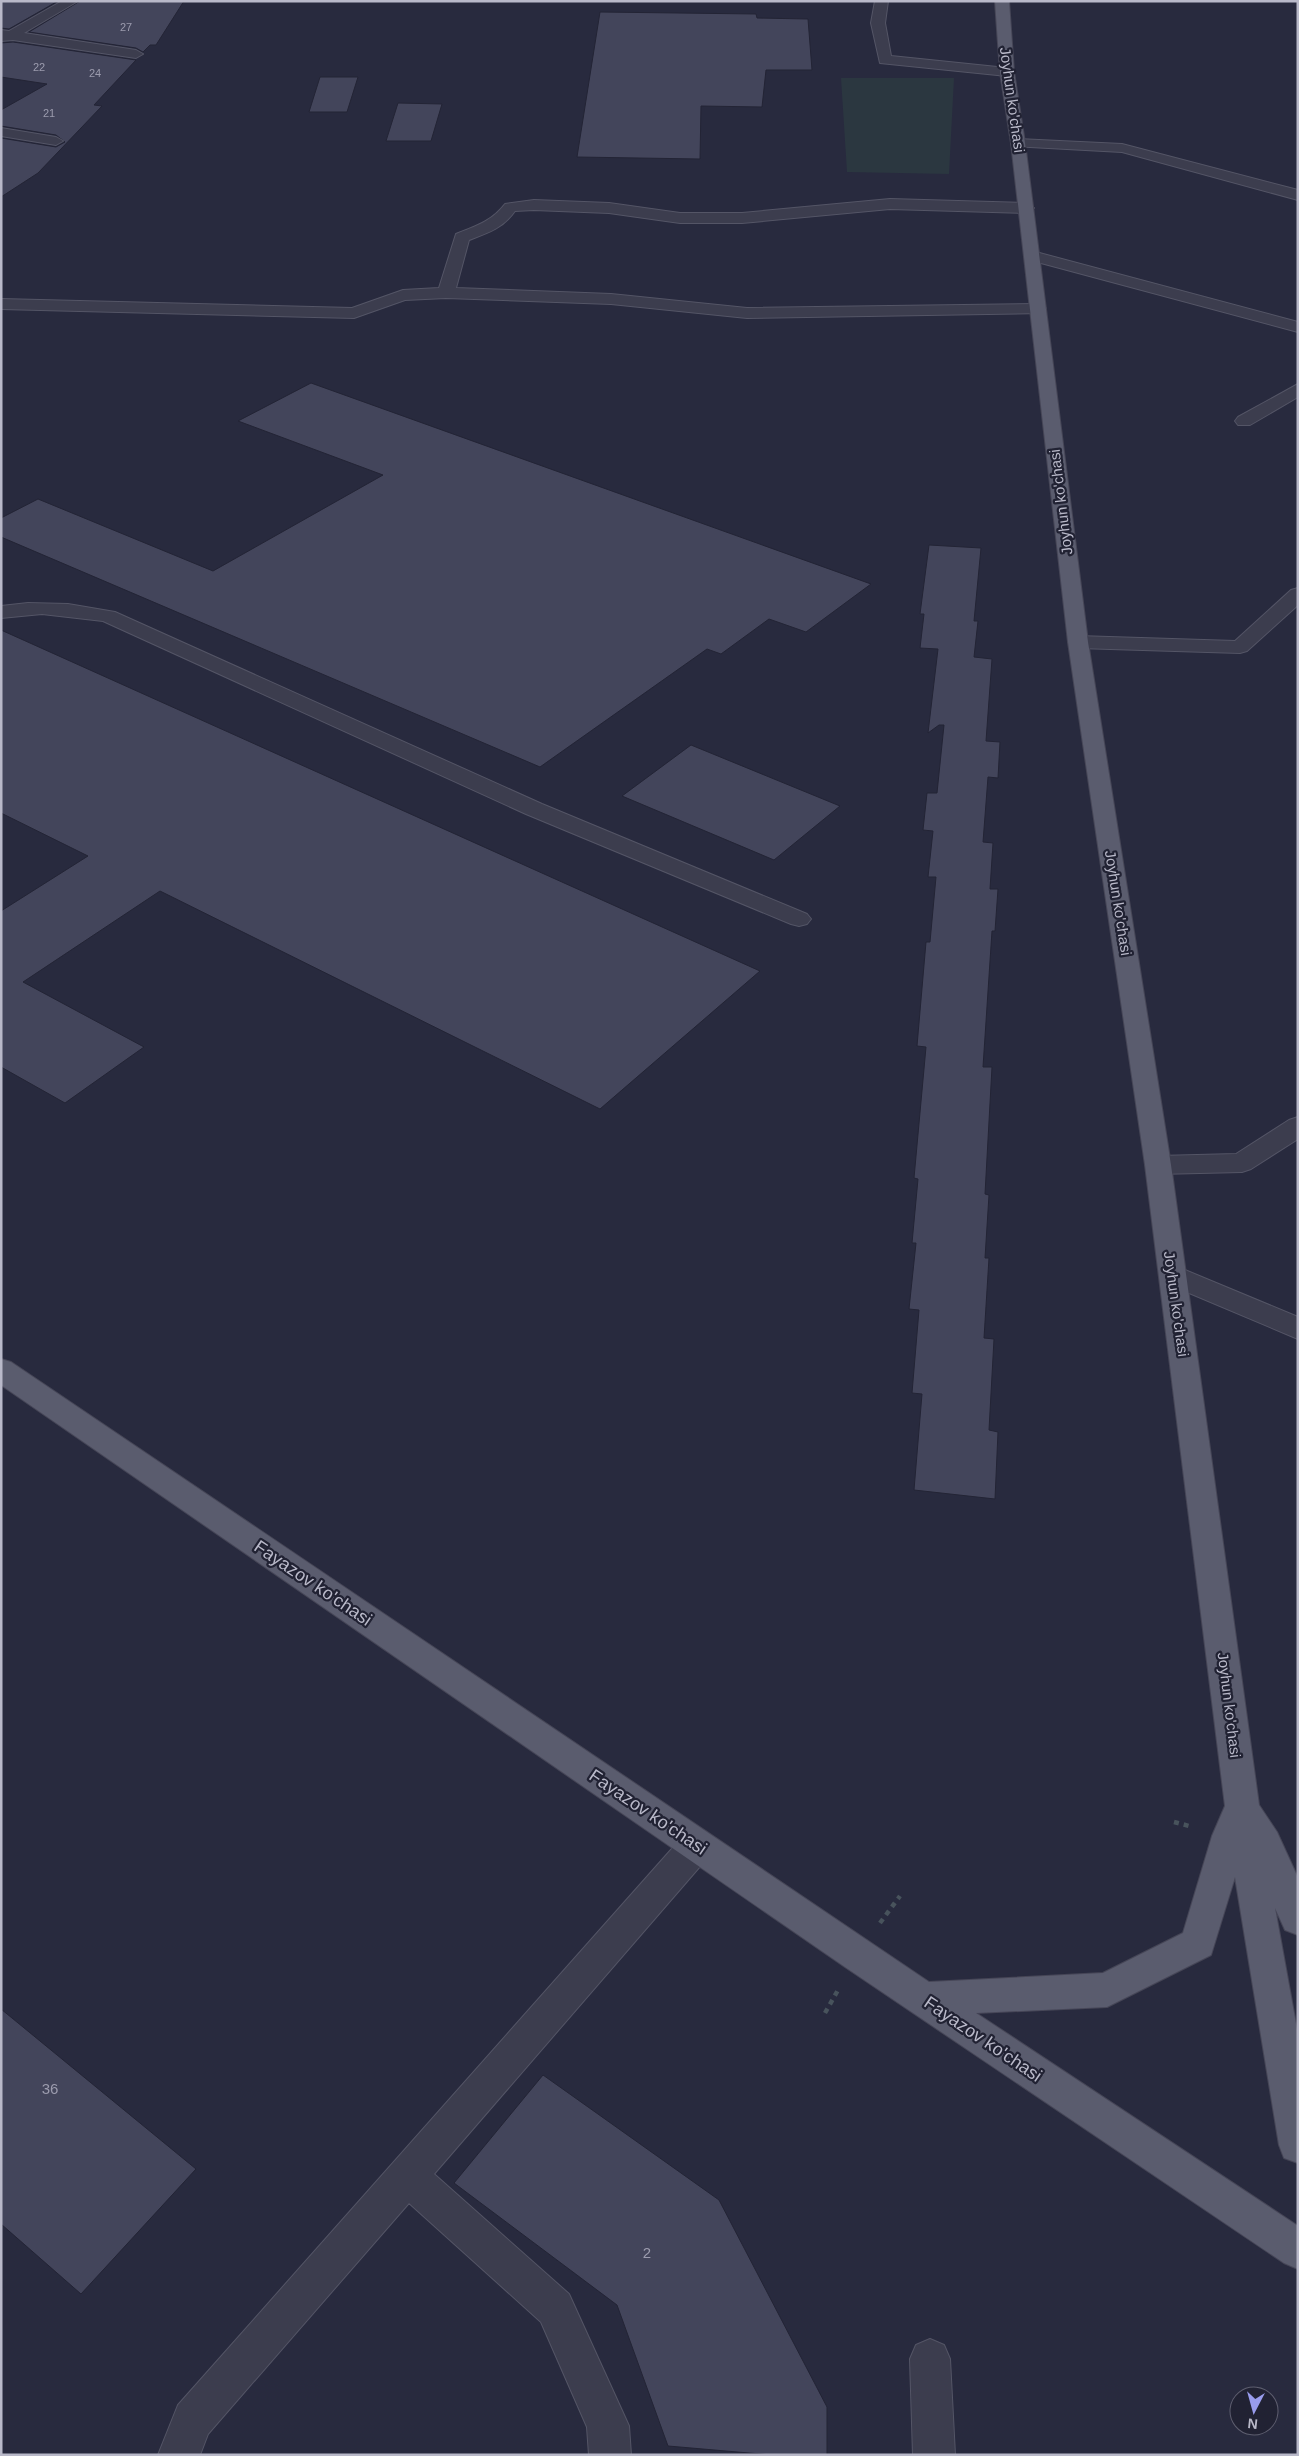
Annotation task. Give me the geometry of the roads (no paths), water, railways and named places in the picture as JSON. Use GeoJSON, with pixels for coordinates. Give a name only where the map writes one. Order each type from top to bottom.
{"type":"FeatureCollection","features":[{"type":"Feature","properties":{"kind":"main road","name":"Joyhun ko'chasi"},"geometry":{"type":"LineString","coordinates":[[1002,1],[1007,72],[1018,143],[1078,642],[1158,1165],[1246,1840],[1298,2145]]}},
{"type":"Feature","properties":{"kind":"main road","name":"Fayazov ko'chasi"},"geometry":{"type":"LineString","coordinates":[[1,1370],[923,1999],[1298,2249]]}},
{"type":"Feature","properties":{"kind":"main road"},"geometry":{"type":"LineString","coordinates":[[1242,1804],[1265,1844],[1298,1919]]}},
{"type":"Feature","properties":{"kind":"main road"},"geometry":{"type":"LineString","coordinates":[[923,1999],[1107,1990],[1198,1943],[1230,1836],[1242,1804]]}},
{"type":"Feature","properties":{"kind":"street"},"geometry":{"type":"LineString","coordinates":[[5,37],[72,1]]}},
{"type":"Feature","properties":{"kind":"street"},"geometry":{"type":"LineString","coordinates":[[882,1],[878,23],[885,60],[1007,72]]}},
{"type":"Feature","properties":{"kind":"street"},"geometry":{"type":"LineString","coordinates":[[5,37],[136,54]]}},
{"type":"Feature","properties":{"kind":"street"},"geometry":{"type":"LineString","coordinates":[[1,132],[56,141]]}},
{"type":"Feature","properties":{"kind":"street"},"geometry":{"type":"LineString","coordinates":[[1018,143],[1122,148],[1298,195]]}},
{"type":"Feature","properties":{"kind":"street"},"geometry":{"type":"LineString","coordinates":[[446,292],[462,237],[491,226],[503,218],[510,207],[534,205],[609,208],[680,218],[742,218],[890,204],[1026,208]]}},
{"type":"Feature","properties":{"kind":"street"},"geometry":{"type":"LineString","coordinates":[[1032,256],[1298,327]]}},
{"type":"Feature","properties":{"kind":"street"},"geometry":{"type":"LineString","coordinates":[[1,304],[354,313],[403,295],[446,292],[611,300],[747,313],[1038,309]]}},
{"type":"Feature","properties":{"kind":"street"},"geometry":{"type":"LineString","coordinates":[[1244,421],[1298,389]]}},
{"type":"Feature","properties":{"kind":"street"},"geometry":{"type":"LineString","coordinates":[[1078,642],[1240,647],[1298,594]]}},
{"type":"Feature","properties":{"kind":"street"},"geometry":{"type":"LineString","coordinates":[[1,612],[20,608],[70,608],[108,616],[534,809],[799,919]]}},
{"type":"Feature","properties":{"kind":"street"},"geometry":{"type":"LineString","coordinates":[[1158,1165],[1242,1163],[1298,1126]]}},
{"type":"Feature","properties":{"kind":"street"},"geometry":{"type":"LineString","coordinates":[[1173,1275],[1298,1329]]}},
{"type":"Feature","properties":{"kind":"street"},"geometry":{"type":"LineString","coordinates":[[179,2455],[193,2420],[697,1845]]}},
{"type":"Feature","properties":{"kind":"street"},"geometry":{"type":"LineString","coordinates":[[408,2176],[555,2308],[608,2426],[610,2455]]}},
{"type":"Feature","properties":{"kind":"street"},"geometry":{"type":"LineString","coordinates":[[930,2359],[934,2455]]}}]}
